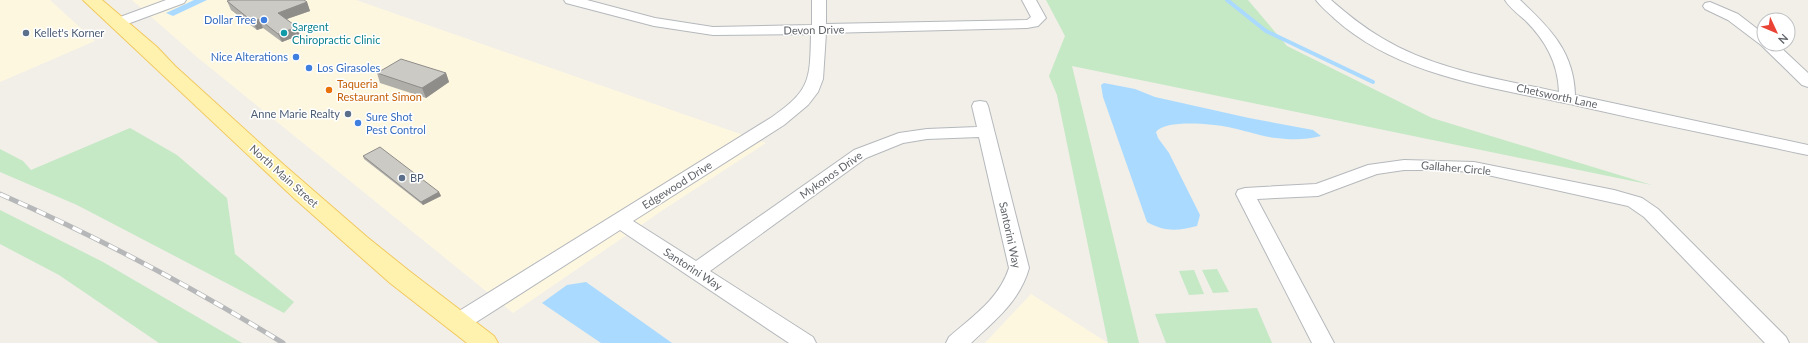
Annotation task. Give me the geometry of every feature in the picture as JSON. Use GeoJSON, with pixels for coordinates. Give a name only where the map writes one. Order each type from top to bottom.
{"type":"FeatureCollection","features":[{"type":"Feature","properties":{"kind":"main road","name":"North Main Street"},"geometry":{"type":"LineString","coordinates":[[92,0],[150,51],[168,70],[321,210],[387,267],[484,343]]}},
{"type":"Feature","properties":{"kind":"street"},"geometry":{"type":"LineString","coordinates":[[117,23],[179,0]]}},
{"type":"Feature","properties":{"kind":"street","name":"Devon Drive"},"geometry":{"type":"LineString","coordinates":[[571,0],[654,22],[692,29],[735,31],[1027,24],[1033,23],[1039,18],[1030,0]]}},
{"type":"Feature","properties":{"kind":"street","name":"Edgewood Drive"},"geometry":{"type":"LineString","coordinates":[[459,322],[778,121],[801,104],[809,94],[816,78],[819,0]]}},
{"type":"Feature","properties":{"kind":"street","name":"Chetsworth Lane"},"geometry":{"type":"LineString","coordinates":[[1323,0],[1349,25],[1383,46],[1418,61],[1469,77],[1808,150]]}},
{"type":"Feature","properties":{"kind":"street"},"geometry":{"type":"LineString","coordinates":[[1512,0],[1545,32],[1560,55],[1565,74],[1567,98]]}},
{"type":"Feature","properties":{"kind":"street"},"geometry":{"type":"LineString","coordinates":[[1710,6],[1733,16],[1756,35]]}},
{"type":"Feature","properties":{"kind":"street"},"geometry":{"type":"LineString","coordinates":[[1776,52],[1808,82]]}},
{"type":"Feature","properties":{"kind":"street","name":"Santorini Way"},"geometry":{"type":"LineString","coordinates":[[957,343],[1008,296],[1016,281],[1019,268],[980,106]]}},
{"type":"Feature","properties":{"kind":"street","name":"Mykonos Drive"},"geometry":{"type":"LineString","coordinates":[[696,271],[860,154],[899,138],[927,134],[987,132]]}},
{"type":"Feature","properties":{"kind":"street","name":"Gallaher Circle"},"geometry":{"type":"LineString","coordinates":[[1323,343],[1244,194],[1318,190],[1374,169],[1404,165],[1474,167],[1607,194],[1635,202],[1651,213],[1778,343]]}},
{"type":"Feature","properties":{"kind":"street","name":"Santorini Way"},"geometry":{"type":"LineString","coordinates":[[620,221],[696,271],[795,341]]}},
{"type":"Feature","properties":{"kind":"shaded area"},"geometry":{"type":"Polygon","coordinates":[[[0,0],[50,0],[95,41],[0,82],[0,0]]]}},
{"type":"Feature","properties":{"kind":"shaded area"},"geometry":{"type":"Polygon","coordinates":[[[132,0],[356,0],[766,143],[666,208],[513,313],[197,57],[132,0]]]}},
{"type":"Feature","properties":{"kind":"shaded area"},"geometry":{"type":"Polygon","coordinates":[[[1031,294],[1108,343],[985,343],[1031,294]]]}},
{"type":"Feature","properties":{"kind":"green space"},"geometry":{"type":"Polygon","coordinates":[[[1046,0],[1248,0],[1287,46],[1432,118],[1652,185],[1072,66],[1139,343],[1108,343],[1057,95],[1049,76],[1065,36],[1046,0]]]}},
{"type":"Feature","properties":{"kind":"green space"},"geometry":{"type":"Polygon","coordinates":[[[130,128],[177,155],[227,198],[235,254],[294,302],[284,313],[77,205],[0,172],[0,149],[23,161],[31,170],[130,128]]]}},
{"type":"Feature","properties":{"kind":"green space"},"geometry":{"type":"Polygon","coordinates":[[[0,210],[103,262],[242,343],[159,343],[59,275],[0,244],[0,210]]]}},
{"type":"Feature","properties":{"kind":"green space"},"geometry":{"type":"Polygon","coordinates":[[[1217,269],[1229,292],[1213,293],[1202,270],[1217,269]]]}},
{"type":"Feature","properties":{"kind":"green space"},"geometry":{"type":"Polygon","coordinates":[[[1194,270],[1204,294],[1189,295],[1179,271],[1194,270]]]}},
{"type":"Feature","properties":{"kind":"green space"},"geometry":{"type":"Polygon","coordinates":[[[1257,308],[1272,343],[1166,343],[1155,314],[1257,308]]]}},
{"type":"Feature","properties":{"kind":"water"},"geometry":{"type":"Polygon","coordinates":[[[194,0],[207,0],[173,16],[166,13],[194,0]]]}},
{"type":"Feature","properties":{"kind":"water"},"geometry":{"type":"Polygon","coordinates":[[[1104,83],[1135,89],[1155,97],[1249,118],[1313,130],[1321,136],[1304,139],[1282,139],[1228,127],[1201,124],[1169,125],[1161,128],[1156,132],[1158,138],[1169,153],[1200,215],[1197,226],[1177,230],[1160,228],[1147,222],[1103,97],[1101,85],[1104,83]]]}},
{"type":"Feature","properties":{"kind":"water"},"geometry":{"type":"Polygon","coordinates":[[[586,282],[672,343],[601,343],[542,303],[567,285],[586,282]]]}},
{"type":"Feature","properties":{"kind":"building","name":"Dollar Tree"},"geometry":{"type":"Polygon","coordinates":[[[304,0],[307,2],[278,13],[297,27],[278,34],[259,19],[253,22],[227,1],[304,0]]]}},
{"type":"Feature","properties":{"kind":"building"},"geometry":{"type":"Polygon","coordinates":[[[401,59],[446,73],[422,88],[377,73],[401,59]]]}},
{"type":"Feature","properties":{"kind":"building","name":"BP"},"geometry":{"type":"Polygon","coordinates":[[[380,147],[439,192],[421,202],[363,156],[380,147]]]}},
{"type":"Feature","properties":{"kind":"waterway"},"geometry":{"type":"LineString","coordinates":[[1227,0],[1266,31],[1373,82]]}},
{"type":"Feature","properties":{"kind":"railway"},"geometry":{"type":"LineString","coordinates":[[0,194],[109,245],[214,302],[283,343]]}},
{"type":"Feature","properties":{"kind":"place","name":"Dollar Tree"},"geometry":{"type":"Point","coordinates":[264,20]}},
{"type":"Feature","properties":{"kind":"place","name":"Kellet's Korner"},"geometry":{"type":"Point","coordinates":[26,33]}},
{"type":"Feature","properties":{"kind":"place","name":"Sargent Chiropractic Clinic"},"geometry":{"type":"Point","coordinates":[284,33]}},
{"type":"Feature","properties":{"kind":"place","name":"Nice Alterations"},"geometry":{"type":"Point","coordinates":[296,57]}},
{"type":"Feature","properties":{"kind":"place","name":"Los Girasoles"},"geometry":{"type":"Point","coordinates":[309,68]}},
{"type":"Feature","properties":{"kind":"place","name":"Taqueria Restaurant Simon"},"geometry":{"type":"Point","coordinates":[329,90]}},
{"type":"Feature","properties":{"kind":"place","name":"Anne Marie Realty"},"geometry":{"type":"Point","coordinates":[348,114]}},
{"type":"Feature","properties":{"kind":"place","name":"Sure Shot Pest Control"},"geometry":{"type":"Point","coordinates":[358,123]}},
{"type":"Feature","properties":{"kind":"place","name":"BP"},"geometry":{"type":"Point","coordinates":[402,178]}}]}
